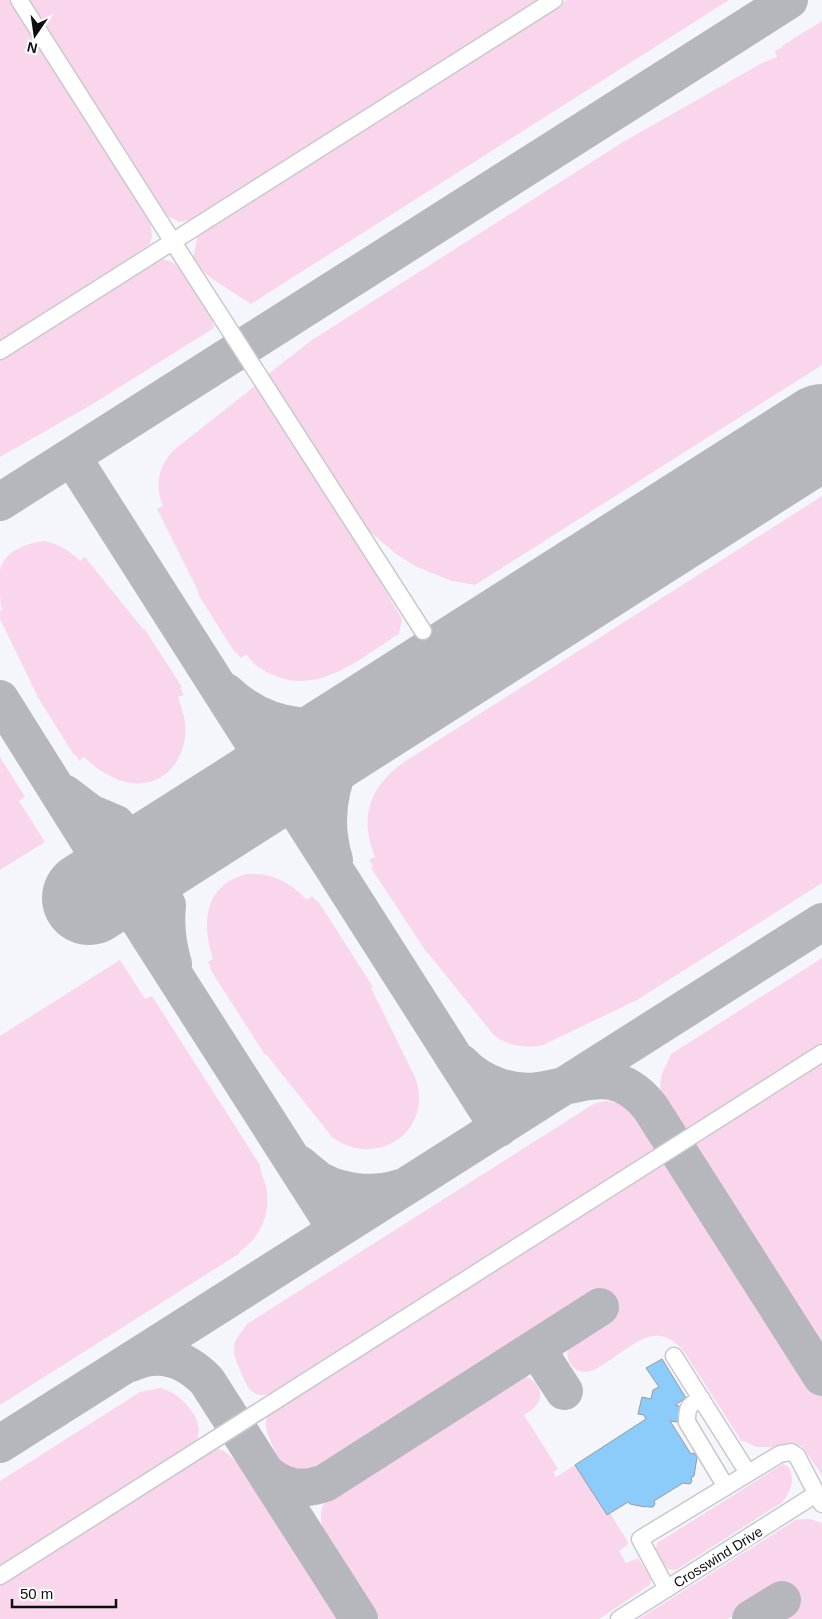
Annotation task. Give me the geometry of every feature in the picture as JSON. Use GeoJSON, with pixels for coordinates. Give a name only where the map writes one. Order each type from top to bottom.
{"type":"FeatureCollection","features":[{"type":"Feature","properties":{"kind":"street"},"geometry":{"type":"LineString","coordinates":[[20,0],[172,242],[422,631]]}},
{"type":"Feature","properties":{"kind":"street"},"geometry":{"type":"LineString","coordinates":[[0,351],[554,0]]}},
{"type":"Feature","properties":{"kind":"street"},"geometry":{"type":"LineString","coordinates":[[0,1576],[822,1052]]}},
{"type":"Feature","properties":{"kind":"street"},"geometry":{"type":"LineString","coordinates":[[674,1356],[748,1473]]}},
{"type":"Feature","properties":{"kind":"street"},"geometry":{"type":"LineString","coordinates":[[701,1398],[690,1405],[687,1412],[687,1422],[726,1487]]}},
{"type":"Feature","properties":{"kind":"street"},"geometry":{"type":"LineString","coordinates":[[667,1589],[640,1539],[780,1454],[791,1452],[797,1456],[819,1499]]}},
{"type":"Feature","properties":{"kind":"street","name":"Crosswind Drive"},"geometry":{"type":"LineString","coordinates":[[619,1619],[819,1499]]}},
{"type":"Feature","properties":{"kind":"shaded area"},"geometry":{"type":"Polygon","coordinates":[[[0,0],[10,0],[150,220],[152,236],[150,244],[143,249],[0,341],[0,0]]]}},
{"type":"Feature","properties":{"kind":"shaded area"},"geometry":{"type":"Polygon","coordinates":[[[29,0],[538,0],[192,219],[180,222],[169,217],[163,211],[29,0]]]}},
{"type":"Feature","properties":{"kind":"shaded area"},"geometry":{"type":"Polygon","coordinates":[[[567,0],[729,0],[251,304],[208,276],[193,260],[197,238],[202,232],[567,0]]]}},
{"type":"Feature","properties":{"kind":"shaded area"},"geometry":{"type":"Polygon","coordinates":[[[822,21],[822,365],[475,585],[452,581],[417,567],[396,554],[360,521],[267,375],[312,340],[623,142],[762,63],[777,57],[775,50],[782,48],[782,46],[822,21]]]}},
{"type":"Feature","properties":{"kind":"shaded area"},"geometry":{"type":"Polygon","coordinates":[[[161,259],[172,262],[179,267],[212,318],[214,328],[91,405],[0,457],[0,360],[161,259]]]}},
{"type":"Feature","properties":{"kind":"shaded area"},"geometry":{"type":"Polygon","coordinates":[[[255,386],[370,564],[402,619],[399,634],[355,663],[323,677],[307,681],[290,680],[273,675],[255,664],[246,654],[241,658],[235,653],[198,594],[157,509],[163,506],[160,498],[159,483],[165,461],[175,449],[255,386]]]}},
{"type":"Feature","properties":{"kind":"shaded area"},"geometry":{"type":"Polygon","coordinates":[[[822,496],[822,883],[637,1000],[543,1045],[529,1047],[509,1044],[503,1041],[492,1033],[427,953],[371,868],[373,866],[369,860],[375,857],[370,843],[368,816],[370,804],[375,793],[382,782],[404,762],[822,496]]]}},
{"type":"Feature","properties":{"kind":"shaded area"},"geometry":{"type":"Polygon","coordinates":[[[44,541],[64,548],[80,561],[85,557],[144,628],[182,687],[180,688],[184,695],[178,697],[184,716],[185,728],[182,750],[175,764],[165,774],[153,781],[129,783],[105,773],[84,757],[79,761],[37,696],[0,619],[0,611],[2,610],[0,570],[2,563],[17,549],[44,541]]]}},
{"type":"Feature","properties":{"kind":"shaded area"},"geometry":{"type":"Polygon","coordinates":[[[0,757],[25,797],[19,801],[45,842],[0,870],[0,757]]]}},
{"type":"Feature","properties":{"kind":"shaded area"},"geometry":{"type":"Polygon","coordinates":[[[247,874],[264,875],[280,880],[294,888],[307,900],[312,896],[318,901],[373,987],[371,988],[415,1077],[419,1096],[417,1114],[409,1128],[398,1140],[383,1147],[367,1149],[349,1146],[332,1137],[265,1055],[210,969],[208,962],[213,959],[207,932],[209,907],[214,896],[222,887],[233,879],[247,874]]]}},
{"type":"Feature","properties":{"kind":"shaded area"},"geometry":{"type":"Polygon","coordinates":[[[822,958],[822,1043],[687,1130],[680,1131],[664,1104],[660,1090],[662,1074],[671,1054],[822,958]]]}},
{"type":"Feature","properties":{"kind":"shaded area"},"geometry":{"type":"Polygon","coordinates":[[[120,960],[145,999],[152,996],[260,1165],[268,1200],[265,1217],[258,1233],[240,1253],[0,1405],[0,1036],[120,960]]]}},
{"type":"Feature","properties":{"kind":"shaded area"},"geometry":{"type":"Polygon","coordinates":[[[822,1061],[822,1355],[690,1147],[693,1143],[822,1061]]]}},
{"type":"Feature","properties":{"kind":"shaded area"},"geometry":{"type":"Polygon","coordinates":[[[606,1101],[626,1105],[640,1114],[661,1143],[659,1147],[274,1392],[261,1395],[251,1391],[245,1382],[234,1350],[239,1334],[247,1324],[595,1103],[606,1101]]]}},
{"type":"Feature","properties":{"kind":"shaded area"},"geometry":{"type":"Polygon","coordinates":[[[671,1159],[822,1397],[822,1475],[802,1446],[788,1443],[774,1450],[771,1447],[756,1447],[744,1441],[742,1442],[685,1353],[675,1343],[665,1337],[656,1336],[637,1342],[593,1370],[584,1372],[578,1371],[573,1367],[568,1357],[572,1338],[610,1313],[598,1295],[322,1468],[299,1472],[287,1467],[279,1459],[266,1427],[266,1420],[270,1413],[665,1161],[671,1159]]]}},
{"type":"Feature","properties":{"kind":"shaded area"},"geometry":{"type":"Polygon","coordinates":[[[523,1375],[533,1380],[540,1393],[538,1403],[524,1415],[558,1469],[553,1472],[556,1477],[575,1465],[606,1515],[610,1513],[628,1542],[619,1551],[626,1563],[638,1558],[651,1578],[650,1585],[599,1619],[379,1619],[325,1534],[321,1519],[321,1511],[324,1504],[334,1492],[361,1472],[511,1376],[523,1375]]]}},
{"type":"Feature","properties":{"kind":"shaded area"},"geometry":{"type":"Polygon","coordinates":[[[160,1388],[167,1390],[182,1400],[195,1416],[199,1432],[196,1440],[0,1566],[0,1481],[140,1392],[160,1388]]]}},
{"type":"Feature","properties":{"kind":"shaded area"},"geometry":{"type":"Polygon","coordinates":[[[217,1449],[230,1456],[248,1473],[341,1619],[0,1619],[0,1584],[204,1454],[217,1449]]]}},
{"type":"Feature","properties":{"kind":"shaded area"},"geometry":{"type":"Polygon","coordinates":[[[783,1464],[789,1467],[792,1481],[790,1491],[781,1503],[676,1570],[668,1569],[663,1564],[655,1550],[657,1543],[783,1464]]]}},
{"type":"Feature","properties":{"kind":"shaded area"},"geometry":{"type":"Polygon","coordinates":[[[810,1519],[822,1523],[822,1619],[770,1619],[795,1603],[783,1584],[728,1619],[639,1619],[795,1520],[810,1519]]]}},
{"type":"Feature","properties":{"kind":"building"},"geometry":{"type":"Polygon","coordinates":[[[662,1359],[686,1398],[675,1405],[682,1407],[678,1422],[670,1421],[691,1454],[694,1453],[697,1457],[694,1476],[691,1478],[690,1484],[683,1483],[654,1501],[653,1507],[630,1504],[628,1502],[607,1515],[575,1465],[646,1419],[644,1415],[638,1414],[642,1397],[651,1399],[653,1390],[659,1387],[646,1368],[662,1359]]]}},
{"type":"Feature","properties":{"kind":"taxiway"},"geometry":{"type":"LineString","coordinates":[[0,502],[789,0]]}},
{"type":"Feature","properties":{"kind":"taxiway"},"geometry":{"type":"LineString","coordinates":[[72,457],[499,1128]]}},
{"type":"Feature","properties":{"kind":"taxiway"},"geometry":{"type":"LineString","coordinates":[[334,860],[328,825],[329,807],[337,773],[344,757],[354,743],[371,724],[383,715],[493,645]]}},
{"type":"Feature","properties":{"kind":"taxiway"},"geometry":{"type":"LineString","coordinates":[[226,692],[243,706],[261,716],[280,723],[300,726],[320,727],[341,724],[381,709]]}},
{"type":"Feature","properties":{"kind":"taxiway"},"geometry":{"type":"LineString","coordinates":[[0,699],[337,1230]]}},
{"type":"Feature","properties":{"kind":"taxiway"},"geometry":{"type":"LineString","coordinates":[[65,794],[90,813],[116,824]]}},
{"type":"Feature","properties":{"kind":"taxiway"},"geometry":{"type":"LineString","coordinates":[[167,905],[167,934],[173,964]]}},
{"type":"Feature","properties":{"kind":"taxiway"},"geometry":{"type":"LineString","coordinates":[[0,1444],[822,922]]}},
{"type":"Feature","properties":{"kind":"taxiway"},"geometry":{"type":"LineString","coordinates":[[461,1063],[487,1082],[517,1091],[538,1091],[598,1080],[624,1085],[637,1093],[650,1107],[822,1377]]}},
{"type":"Feature","properties":{"kind":"taxiway"},"geometry":{"type":"LineString","coordinates":[[299,1164],[320,1181],[339,1189],[370,1193],[400,1188]]}},
{"type":"Feature","properties":{"kind":"taxiway"},"geometry":{"type":"LineString","coordinates":[[266,1473],[280,1482],[294,1487],[317,1486],[325,1483],[600,1307]]}},
{"type":"Feature","properties":{"kind":"taxiway"},"geometry":{"type":"LineString","coordinates":[[536,1348],[564,1391]]}},
{"type":"Feature","properties":{"kind":"taxiway"},"geometry":{"type":"LineString","coordinates":[[131,1363],[152,1357],[172,1358],[190,1367],[207,1381],[359,1619]]}},
{"type":"Feature","properties":{"kind":"taxiway"},"geometry":{"type":"LineString","coordinates":[[751,1619],[782,1600]]}},
{"type":"Feature","properties":{"kind":"runway"},"geometry":{"type":"LineString","coordinates":[[89,898],[822,431]]}}]}
